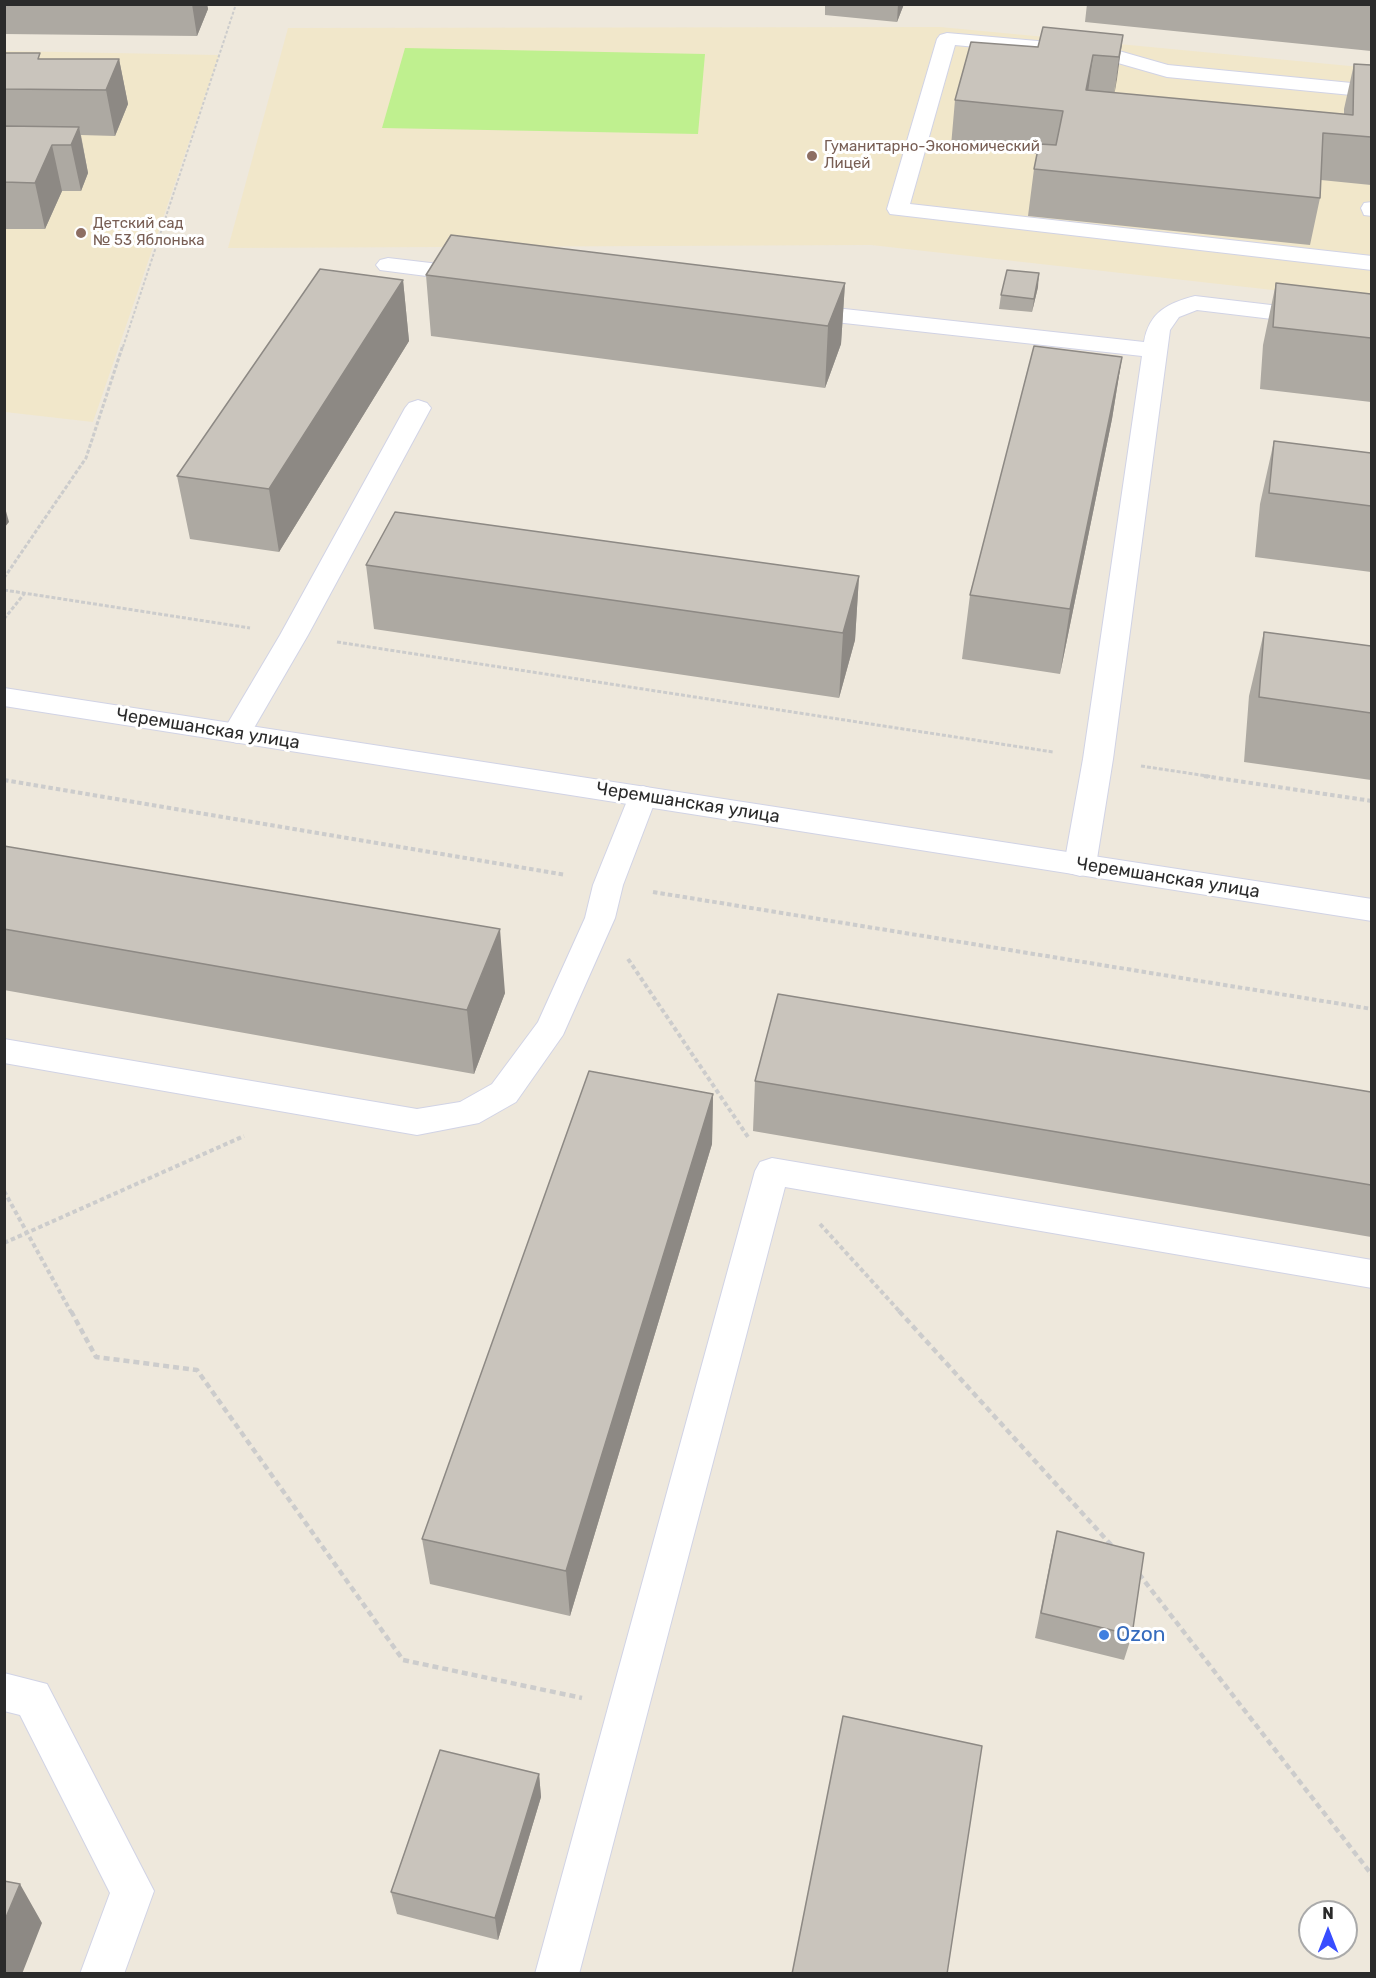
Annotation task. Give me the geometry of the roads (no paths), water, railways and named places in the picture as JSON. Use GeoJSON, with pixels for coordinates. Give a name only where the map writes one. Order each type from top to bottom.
{"type":"FeatureCollection","features":[{"type":"Feature","properties":{"kind":"street"},"geometry":{"type":"LineString","coordinates":[[388,265],[495,277]]}},
{"type":"Feature","properties":{"kind":"street"},"geometry":{"type":"LineString","coordinates":[[1080,864],[1098,759],[1158,329],[1171,312],[1195,303],[1371,324]]}},
{"type":"Feature","properties":{"kind":"street"},"geometry":{"type":"LineString","coordinates":[[778,308],[1155,350]]}},
{"type":"Feature","properties":{"kind":"street"},"geometry":{"type":"LineString","coordinates":[[237,733],[294,635],[418,408]]}},
{"type":"Feature","properties":{"kind":"street","name":"Черемшанская улица"},"geometry":{"type":"LineString","coordinates":[[4,697],[1371,910]]}},
{"type":"Feature","properties":{"kind":"lane"},"geometry":{"type":"LineString","coordinates":[[1371,91],[1167,70],[1105,53],[947,39],[898,209],[1371,263]]}},
{"type":"Feature","properties":{"kind":"lane"},"geometry":{"type":"LineString","coordinates":[[4,1051],[417,1122],[467,1114],[504,1093],[552,1027],[600,918],[608,885],[643,796]]}},
{"type":"Feature","properties":{"kind":"lane"},"geometry":{"type":"LineString","coordinates":[[557,1974],[772,1171],[1371,1274]]}},
{"type":"Feature","properties":{"kind":"lane"},"geometry":{"type":"LineString","coordinates":[[4,1692],[33,1698],[132,1892],[102,1974]]}},
{"type":"Feature","properties":{"kind":"place","name":"Гуманитарно-Экономический Лицей"},"geometry":{"type":"Point","coordinates":[812,156]}},
{"type":"Feature","properties":{"kind":"place","name":"Детский сад № 53 Яблонька"},"geometry":{"type":"Point","coordinates":[81,233]}},
{"type":"Feature","properties":{"kind":"place","name":"Ozon"},"geometry":{"type":"Point","coordinates":[1104,1635]}}]}
